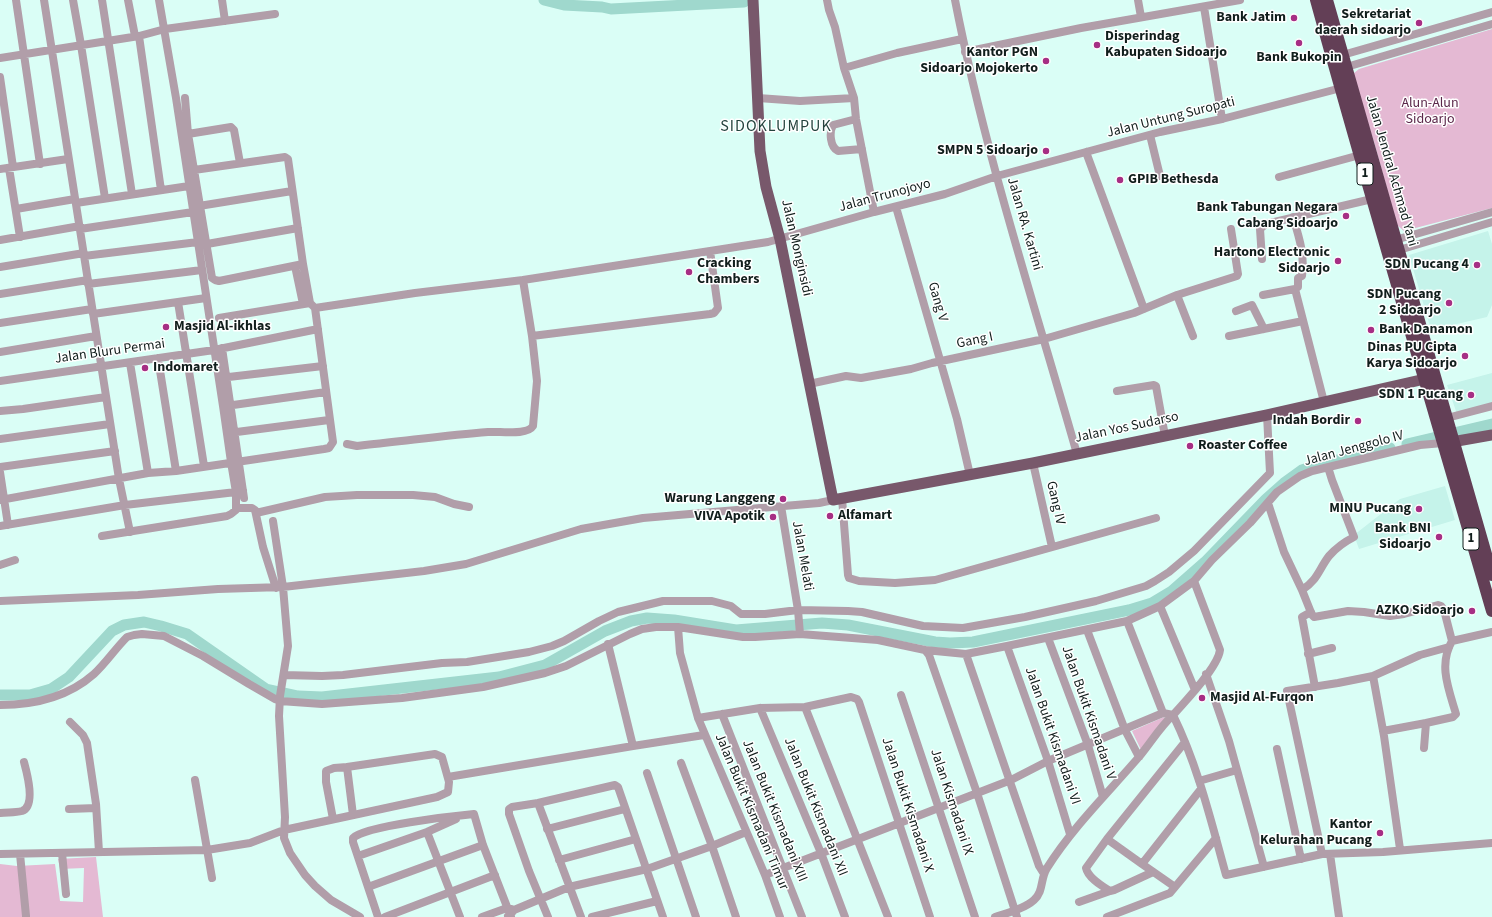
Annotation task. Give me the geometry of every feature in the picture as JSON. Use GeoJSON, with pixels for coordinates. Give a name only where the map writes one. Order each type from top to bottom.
{"type":"FeatureCollection","features":[{"type":"Feature","properties":{"kind":"highway","name":"Jalan Jendral Achmad Yani"},"geometry":{"type":"LineString","coordinates":[[1316,0],[1338,56]]}},
{"type":"Feature","properties":{"kind":"highway","name":"Jalan Jendral Achmad Yani"},"geometry":{"type":"LineString","coordinates":[[1327,0],[1338,56],[1346,87],[1393,244],[1446,432]]}},
{"type":"Feature","properties":{"kind":"highway","name":"Jalan Jendral Achmad Yani"},"geometry":{"type":"LineString","coordinates":[[1346,87],[1360,155],[1372,199],[1393,244],[1425,379],[1446,432]]}},
{"type":"Feature","properties":{"kind":"highway","name":"1"},"geometry":{"type":"LineString","coordinates":[[1446,432],[1492,575]]}},
{"type":"Feature","properties":{"kind":"highway","name":"1"},"geometry":{"type":"LineString","coordinates":[[1446,432],[1492,611]]}},
{"type":"Feature","properties":{"kind":"main road","name":"Jalan Monginsidi"},"geometry":{"type":"LineString","coordinates":[[753,0],[760,151],[766,187],[780,239],[809,384],[837,499]]}},
{"type":"Feature","properties":{"kind":"main road","name":"Jalan Yos Sudarso"},"geometry":{"type":"LineString","coordinates":[[837,499],[1033,464],[1267,415],[1425,379]]}},
{"type":"Feature","properties":{"kind":"main road"},"geometry":{"type":"LineString","coordinates":[[1446,432],[1492,434]]}},
{"type":"Feature","properties":{"kind":"street"},"geometry":{"type":"LineString","coordinates":[[16,0],[40,164]]}},
{"type":"Feature","properties":{"kind":"street"},"geometry":{"type":"LineString","coordinates":[[44,0],[110,424],[130,532]]}},
{"type":"Feature","properties":{"kind":"street"},"geometry":{"type":"LineString","coordinates":[[73,0],[105,198]]}},
{"type":"Feature","properties":{"kind":"street"},"geometry":{"type":"LineString","coordinates":[[102,0],[132,194]]}},
{"type":"Feature","properties":{"kind":"street"},"geometry":{"type":"LineString","coordinates":[[128,0],[137,36],[161,190]]}},
{"type":"Feature","properties":{"kind":"street"},"geometry":{"type":"LineString","coordinates":[[102,536],[227,516],[234,513],[241,493],[230,433],[218,349],[206,298],[165,29],[159,0]]}},
{"type":"Feature","properties":{"kind":"street"},"geometry":{"type":"LineString","coordinates":[[222,0],[225,21]]}},
{"type":"Feature","properties":{"kind":"street"},"geometry":{"type":"LineString","coordinates":[[827,0],[829,10],[836,27],[844,68],[854,98],[856,119],[874,212]]}},
{"type":"Feature","properties":{"kind":"street","name":"Jalan RA. Kartini"},"geometry":{"type":"LineString","coordinates":[[955,0],[965,52],[996,176],[1077,454]]}},
{"type":"Feature","properties":{"kind":"street"},"geometry":{"type":"LineString","coordinates":[[1138,0],[1141,17]]}},
{"type":"Feature","properties":{"kind":"street"},"geometry":{"type":"LineString","coordinates":[[965,52],[1081,28],[1237,0]]}},
{"type":"Feature","properties":{"kind":"street"},"geometry":{"type":"LineString","coordinates":[[1204,7],[1222,119]]}},
{"type":"Feature","properties":{"kind":"street"},"geometry":{"type":"LineString","coordinates":[[1338,56],[1492,12]]}},
{"type":"Feature","properties":{"kind":"street"},"geometry":{"type":"LineString","coordinates":[[0,58],[137,36],[165,29],[275,14]]}},
{"type":"Feature","properties":{"kind":"street"},"geometry":{"type":"LineString","coordinates":[[1341,68],[1492,24]]}},
{"type":"Feature","properties":{"kind":"street"},"geometry":{"type":"LineString","coordinates":[[844,68],[897,53],[962,39]]}},
{"type":"Feature","properties":{"kind":"street"},"geometry":{"type":"LineString","coordinates":[[0,77],[20,237]]}},
{"type":"Feature","properties":{"kind":"street","name":"Jalan Untung Suropati"},"geometry":{"type":"LineString","coordinates":[[996,176],[1150,135],[1222,119],[1346,87]]}},
{"type":"Feature","properties":{"kind":"street"},"geometry":{"type":"LineString","coordinates":[[185,98],[188,134],[212,278],[220,281],[299,265]]}},
{"type":"Feature","properties":{"kind":"street"},"geometry":{"type":"LineString","coordinates":[[758,98],[800,101],[854,98]]}},
{"type":"Feature","properties":{"kind":"street"},"geometry":{"type":"LineString","coordinates":[[856,119],[833,124],[831,133],[832,143],[834,149],[838,151],[862,149]]}},
{"type":"Feature","properties":{"kind":"street"},"geometry":{"type":"LineString","coordinates":[[188,134],[232,127],[234,130],[240,163]]}},
{"type":"Feature","properties":{"kind":"street"},"geometry":{"type":"LineString","coordinates":[[1150,135],[1160,176]]}},
{"type":"Feature","properties":{"kind":"street"},"geometry":{"type":"LineString","coordinates":[[1086,152],[1144,310]]}},
{"type":"Feature","properties":{"kind":"street"},"geometry":{"type":"LineString","coordinates":[[1279,178],[1360,155]]}},
{"type":"Feature","properties":{"kind":"street"},"geometry":{"type":"LineString","coordinates":[[2,499],[148,473],[176,471],[329,448],[333,442],[318,329],[309,305],[299,265],[298,228],[289,162],[287,157],[194,170]]}},
{"type":"Feature","properties":{"kind":"street"},"geometry":{"type":"LineString","coordinates":[[0,169],[68,159]]}},
{"type":"Feature","properties":{"kind":"street","name":"Jalan Trunojoyo"},"geometry":{"type":"LineString","coordinates":[[219,318],[309,305],[523,280],[780,239],[874,212],[945,194],[996,176]]}},
{"type":"Feature","properties":{"kind":"street"},"geometry":{"type":"LineString","coordinates":[[16,209],[189,186]]}},
{"type":"Feature","properties":{"kind":"street"},"geometry":{"type":"LineString","coordinates":[[199,206],[292,191]]}},
{"type":"Feature","properties":{"kind":"street"},"geometry":{"type":"LineString","coordinates":[[1262,259],[1260,229],[1262,226],[1293,217],[1372,199]]}},
{"type":"Feature","properties":{"kind":"street","name":"Gang V"},"geometry":{"type":"LineString","coordinates":[[896,207],[957,419],[970,475]]}},
{"type":"Feature","properties":{"kind":"street"},"geometry":{"type":"LineString","coordinates":[[0,240],[193,212]]}},
{"type":"Feature","properties":{"kind":"street"},"geometry":{"type":"LineString","coordinates":[[1393,244],[1492,212]]}},
{"type":"Feature","properties":{"kind":"street"},"geometry":{"type":"LineString","coordinates":[[1263,295],[1298,288],[1298,278],[1302,276],[1303,269],[1302,246],[1293,217]]}},
{"type":"Feature","properties":{"kind":"street"},"geometry":{"type":"LineString","coordinates":[[1393,244],[1492,222]]}},
{"type":"Feature","properties":{"kind":"street"},"geometry":{"type":"LineString","coordinates":[[207,244],[298,228]]}},
{"type":"Feature","properties":{"kind":"street","name":"Gang I"},"geometry":{"type":"LineString","coordinates":[[809,384],[846,376],[861,378],[911,369],[940,361],[1044,339],[1144,310],[1177,295],[1238,275],[1231,229]]}},
{"type":"Feature","properties":{"kind":"street"},"geometry":{"type":"LineString","coordinates":[[0,267],[84,255],[198,242]]}},
{"type":"Feature","properties":{"kind":"street"},"geometry":{"type":"LineString","coordinates":[[532,336],[714,313],[718,308],[718,302],[710,251]]}},
{"type":"Feature","properties":{"kind":"street"},"geometry":{"type":"LineString","coordinates":[[0,294],[88,282],[202,270]]}},
{"type":"Feature","properties":{"kind":"street"},"geometry":{"type":"LineString","coordinates":[[348,444],[357,446],[489,432],[515,432],[530,430],[533,426],[537,381],[532,336],[523,280]]}},
{"type":"Feature","properties":{"kind":"street"},"geometry":{"type":"LineString","coordinates":[[1295,288],[1324,402]]}},
{"type":"Feature","properties":{"kind":"street"},"geometry":{"type":"LineString","coordinates":[[1177,295],[1193,336]]}},
{"type":"Feature","properties":{"kind":"street"},"geometry":{"type":"LineString","coordinates":[[0,323],[206,298]]}},
{"type":"Feature","properties":{"kind":"street"},"geometry":{"type":"LineString","coordinates":[[178,302],[204,466]]}},
{"type":"Feature","properties":{"kind":"street"},"geometry":{"type":"LineString","coordinates":[[1236,310],[1252,305],[1264,329]]}},
{"type":"Feature","properties":{"kind":"street"},"geometry":{"type":"LineString","coordinates":[[1229,336],[1303,321]]}},
{"type":"Feature","properties":{"kind":"street","name":"Jalan Bluru Permai"},"geometry":{"type":"LineString","coordinates":[[0,381],[218,349],[318,329]]}},
{"type":"Feature","properties":{"kind":"street"},"geometry":{"type":"LineString","coordinates":[[0,352],[96,336]]}},
{"type":"Feature","properties":{"kind":"street"},"geometry":{"type":"LineString","coordinates":[[158,358],[176,471]]}},
{"type":"Feature","properties":{"kind":"street"},"geometry":{"type":"LineString","coordinates":[[130,363],[148,473]]}},
{"type":"Feature","properties":{"kind":"street"},"geometry":{"type":"LineString","coordinates":[[222,378],[323,366]]}},
{"type":"Feature","properties":{"kind":"street"},"geometry":{"type":"LineString","coordinates":[[1117,391],[1154,385],[1156,386],[1165,436]]}},
{"type":"Feature","properties":{"kind":"street"},"geometry":{"type":"LineString","coordinates":[[227,406],[326,392]]}},
{"type":"Feature","properties":{"kind":"street"},"geometry":{"type":"LineString","coordinates":[[0,411],[106,397]]}},
{"type":"Feature","properties":{"kind":"street","name":"Jalan Jenggolo IV"},"geometry":{"type":"LineString","coordinates":[[280,698],[322,704],[402,698],[483,687],[559,669],[608,644],[642,629],[656,627],[678,627],[742,637],[762,637],[800,631],[878,640],[925,650],[966,654],[1127,621],[1160,606],[1194,581],[1280,489],[1300,476],[1328,467],[1420,445],[1492,406]]}},
{"type":"Feature","properties":{"kind":"street"},"geometry":{"type":"LineString","coordinates":[[284,678],[336,675],[442,663],[467,662],[529,652],[564,641],[618,612],[663,601],[712,601],[731,606],[741,614],[832,610],[862,612],[923,626],[963,628],[1025,617],[1096,601],[1146,586],[1169,572],[1194,551],[1270,473],[1267,415]]}},
{"type":"Feature","properties":{"kind":"street"},"geometry":{"type":"LineString","coordinates":[[230,433],[329,420]]}},
{"type":"Feature","properties":{"kind":"street"},"geometry":{"type":"LineString","coordinates":[[0,439],[110,424]]}},
{"type":"Feature","properties":{"kind":"street"},"geometry":{"type":"LineString","coordinates":[[0,467],[115,451]]}},
{"type":"Feature","properties":{"kind":"street","name":"Gang IV"},"geometry":{"type":"LineString","coordinates":[[1033,464],[1052,547]]}},
{"type":"Feature","properties":{"kind":"street"},"geometry":{"type":"LineString","coordinates":[[1302,590],[1316,579],[1318,572],[1337,548],[1356,536],[1328,467]]}},
{"type":"Feature","properties":{"kind":"street"},"geometry":{"type":"LineString","coordinates":[[0,472],[4,526],[124,505],[241,493]]}},
{"type":"Feature","properties":{"kind":"street"},"geometry":{"type":"LineString","coordinates":[[256,513],[325,497],[357,495],[413,495],[434,497],[469,508]]}},
{"type":"Feature","properties":{"kind":"street"},"geometry":{"type":"LineString","coordinates":[[0,601],[279,587],[424,571],[466,564],[581,529],[643,518],[819,503],[837,499],[849,578],[859,581],[895,583],[935,580],[1156,518]]}},
{"type":"Feature","properties":{"kind":"street"},"geometry":{"type":"LineString","coordinates":[[1268,503],[1284,552],[1312,615],[1317,617],[1348,611],[1390,616],[1438,605],[1444,610],[1451,644],[1444,663],[1445,672],[1456,714],[1453,717],[1383,731]]}},
{"type":"Feature","properties":{"kind":"street","name":"Jalan Melati"},"geometry":{"type":"LineString","coordinates":[[781,506],[800,631]]}},
{"type":"Feature","properties":{"kind":"street"},"geometry":{"type":"LineString","coordinates":[[236,508],[252,508],[255,510],[264,547],[279,587]]}},
{"type":"Feature","properties":{"kind":"street"},"geometry":{"type":"LineString","coordinates":[[273,521],[279,587],[288,646],[280,698],[279,727],[285,817],[284,838],[288,849],[305,875],[315,886],[331,900],[360,917]]}},
{"type":"Feature","properties":{"kind":"street"},"geometry":{"type":"LineString","coordinates":[[0,565],[15,560]]}},
{"type":"Feature","properties":{"kind":"street"},"geometry":{"type":"LineString","coordinates":[[995,917],[1016,914],[1033,902],[1041,891],[1044,874],[1070,834],[1081,824],[1103,796],[1139,757],[1195,690],[1215,663],[1220,650],[1194,581]]}},
{"type":"Feature","properties":{"kind":"street"},"geometry":{"type":"LineString","coordinates":[[1160,606],[1195,690]]}},
{"type":"Feature","properties":{"kind":"street"},"geometry":{"type":"LineString","coordinates":[[1311,612],[1302,617],[1315,687]]}},
{"type":"Feature","properties":{"kind":"street"},"geometry":{"type":"LineString","coordinates":[[1127,621],[1163,713]]}},
{"type":"Feature","properties":{"kind":"street","name":"Jalan Bukit Kismadani Timur"},"geometry":{"type":"LineString","coordinates":[[678,627],[680,653],[698,718],[765,875],[780,917]]}},
{"type":"Feature","properties":{"kind":"street"},"geometry":{"type":"LineString","coordinates":[[1087,630],[1125,730],[1139,757]]}},
{"type":"Feature","properties":{"kind":"street"},"geometry":{"type":"LineString","coordinates":[[1339,917],[1326,854],[1287,691],[1373,676],[1420,655],[1492,632]]}},
{"type":"Feature","properties":{"kind":"street"},"geometry":{"type":"LineString","coordinates":[[0,704],[29,704],[67,692],[95,673],[127,638],[134,634],[164,636],[204,656],[249,684],[280,698]]}},
{"type":"Feature","properties":{"kind":"street","name":"Jalan Bukit Kismadani V"},"geometry":{"type":"LineString","coordinates":[[1048,638],[1088,745],[1103,796]]}},
{"type":"Feature","properties":{"kind":"street"},"geometry":{"type":"LineString","coordinates":[[608,644],[633,746]]}},
{"type":"Feature","properties":{"kind":"street","name":"Jalan Bukit Kismadani VI"},"geometry":{"type":"LineString","coordinates":[[1008,646],[1048,761],[1070,834]]}},
{"type":"Feature","properties":{"kind":"street"},"geometry":{"type":"LineString","coordinates":[[1308,654],[1332,648]]}},
{"type":"Feature","properties":{"kind":"street"},"geometry":{"type":"LineString","coordinates":[[925,650],[929,655],[977,793],[1016,914]]}},
{"type":"Feature","properties":{"kind":"street"},"geometry":{"type":"LineString","coordinates":[[966,654],[1039,866],[1044,874]]}},
{"type":"Feature","properties":{"kind":"street"},"geometry":{"type":"LineString","coordinates":[[1206,674],[1229,741],[1264,867]]}},
{"type":"Feature","properties":{"kind":"street"},"geometry":{"type":"LineString","coordinates":[[1373,676],[1383,731],[1400,849]]}},
{"type":"Feature","properties":{"kind":"street","name":"Jalan Kismadani IX"},"geometry":{"type":"LineString","coordinates":[[901,695],[975,917]]}},
{"type":"Feature","properties":{"kind":"street","name":"Jalan Bukit Kismadani X"},"geometry":{"type":"LineString","coordinates":[[805,707],[851,697],[857,698],[930,917]]}},
{"type":"Feature","properties":{"kind":"street"},"geometry":{"type":"LineString","coordinates":[[698,718],[760,708],[805,707],[888,917]]}},
{"type":"Feature","properties":{"kind":"street","name":"Jalan Bukit Kismadani XII"},"geometry":{"type":"LineString","coordinates":[[760,708],[821,853],[845,917]]}},
{"type":"Feature","properties":{"kind":"street"},"geometry":{"type":"LineString","coordinates":[[765,875],[1010,780],[1048,761],[1163,713],[1173,716],[1185,742],[1202,789],[1226,875],[1326,854],[1383,852],[1400,849],[1492,843]]}},
{"type":"Feature","properties":{"kind":"street","name":"Jalan Bukit Kismadani XIII"},"geometry":{"type":"LineString","coordinates":[[722,714],[802,917]]}},
{"type":"Feature","properties":{"kind":"street"},"geometry":{"type":"LineString","coordinates":[[70,722],[83,735],[87,742],[96,808],[99,852]]}},
{"type":"Feature","properties":{"kind":"street"},"geometry":{"type":"LineString","coordinates":[[1424,748],[1426,723]]}},
{"type":"Feature","properties":{"kind":"street"},"geometry":{"type":"LineString","coordinates":[[448,777],[704,735]]}},
{"type":"Feature","properties":{"kind":"street"},"geometry":{"type":"LineString","coordinates":[[1110,891],[1087,872],[1086,868],[1107,839],[1185,742]]}},
{"type":"Feature","properties":{"kind":"street"},"geometry":{"type":"LineString","coordinates":[[1277,749],[1301,859]]}},
{"type":"Feature","properties":{"kind":"street"},"geometry":{"type":"LineString","coordinates":[[0,854],[207,850],[250,843],[284,830],[353,815],[444,794],[448,792],[449,789],[448,777],[442,757],[435,754],[334,768],[326,771],[333,819]]}},
{"type":"Feature","properties":{"kind":"street"},"geometry":{"type":"LineString","coordinates":[[0,813],[20,812],[27,807],[30,795],[28,776],[24,762]]}},
{"type":"Feature","properties":{"kind":"street"},"geometry":{"type":"LineString","coordinates":[[681,762],[736,917]]}},
{"type":"Feature","properties":{"kind":"street"},"geometry":{"type":"LineString","coordinates":[[347,767],[353,815]]}},
{"type":"Feature","properties":{"kind":"street"},"geometry":{"type":"LineString","coordinates":[[1199,781],[1237,770]]}},
{"type":"Feature","properties":{"kind":"street"},"geometry":{"type":"LineString","coordinates":[[647,772],[696,917]]}},
{"type":"Feature","properties":{"kind":"street"},"geometry":{"type":"LineString","coordinates":[[195,780],[212,878]]}},
{"type":"Feature","properties":{"kind":"street"},"geometry":{"type":"LineString","coordinates":[[548,917],[529,871],[508,810],[512,807],[538,803],[611,785],[618,787],[663,917]]}},
{"type":"Feature","properties":{"kind":"street"},"geometry":{"type":"LineString","coordinates":[[1142,864],[1202,789]]}},
{"type":"Feature","properties":{"kind":"street"},"geometry":{"type":"LineString","coordinates":[[538,803],[581,917]]}},
{"type":"Feature","properties":{"kind":"street"},"geometry":{"type":"LineString","coordinates":[[69,809],[96,808]]}},
{"type":"Feature","properties":{"kind":"street"},"geometry":{"type":"LineString","coordinates":[[547,829],[626,809]]}},
{"type":"Feature","properties":{"kind":"street"},"geometry":{"type":"LineString","coordinates":[[378,917],[353,842],[353,838],[364,832],[410,823],[474,814],[510,913]]}},
{"type":"Feature","properties":{"kind":"street"},"geometry":{"type":"LineString","coordinates":[[358,856],[427,832],[466,815]]}},
{"type":"Feature","properties":{"kind":"street"},"geometry":{"type":"LineString","coordinates":[[410,823],[414,836]]}},
{"type":"Feature","properties":{"kind":"street"},"geometry":{"type":"LineString","coordinates":[[427,832],[460,917]]}},
{"type":"Feature","properties":{"kind":"street"},"geometry":{"type":"LineString","coordinates":[[482,917],[510,913],[541,898],[569,887],[647,869],[712,846],[746,832]]}},
{"type":"Feature","properties":{"kind":"street"},"geometry":{"type":"LineString","coordinates":[[1108,917],[1170,893],[1216,838]]}},
{"type":"Feature","properties":{"kind":"street"},"geometry":{"type":"LineString","coordinates":[[1107,839],[1175,887]]}},
{"type":"Feature","properties":{"kind":"street"},"geometry":{"type":"LineString","coordinates":[[559,860],[636,840]]}},
{"type":"Feature","properties":{"kind":"street"},"geometry":{"type":"LineString","coordinates":[[368,887],[484,845]]}},
{"type":"Feature","properties":{"kind":"street"},"geometry":{"type":"LineString","coordinates":[[62,853],[66,894]]}},
{"type":"Feature","properties":{"kind":"street"},"geometry":{"type":"LineString","coordinates":[[20,854],[26,916]]}},
{"type":"Feature","properties":{"kind":"street"},"geometry":{"type":"LineString","coordinates":[[1079,902],[1110,891],[1153,872]]}},
{"type":"Feature","properties":{"kind":"street"},"geometry":{"type":"LineString","coordinates":[[386,917],[495,875]]}},
{"type":"Feature","properties":{"kind":"street"},"geometry":{"type":"LineString","coordinates":[[592,917],[657,901]]}},
{"type":"Feature","properties":{"kind":"shaded area","name":"SDN Pucang 4"},"geometry":{"type":"Polygon","coordinates":[[[1488,231],[1492,244],[1492,305],[1487,317],[1431,330],[1409,255],[1488,231]]]}},
{"type":"Feature","properties":{"kind":"shaded area","name":"SDN 1 Pucang"},"geometry":{"type":"Polygon","coordinates":[[[1492,373],[1492,405],[1457,414],[1447,385],[1492,373]]]}},
{"type":"Feature","properties":{"kind":"shaded area","name":"MINU Pucang"},"geometry":{"type":"Polygon","coordinates":[[[1445,486],[1455,520],[1359,549],[1354,535],[1400,499],[1445,486]]]}},
{"type":"Feature","properties":{"kind":"green space","name":"Alun-Alun Sidoarjo"},"geometry":{"type":"Polygon","coordinates":[[[1492,29],[1492,208],[1404,231],[1397,225],[1374,142],[1354,81],[1354,73],[1359,69],[1492,29]]]}},
{"type":"Feature","properties":{"kind":"green space"},"geometry":{"type":"Polygon","coordinates":[[[1164,717],[1166,721],[1142,752],[1132,731],[1164,717]]]}},
{"type":"Feature","properties":{"kind":"green space"},"geometry":{"type":"Polygon","coordinates":[[[96,857],[103,917],[0,917],[0,864],[17,866],[55,864],[60,901],[83,902],[84,868],[60,869],[58,859],[96,857]]]}},
{"type":"Feature","properties":{"kind":"waterway"},"geometry":{"type":"LineString","coordinates":[[544,0],[564,5],[602,7],[611,9],[744,2]]}},
{"type":"Feature","properties":{"kind":"waterway"},"geometry":{"type":"LineString","coordinates":[[1407,444],[1492,424]]}},
{"type":"Feature","properties":{"kind":"waterway"},"geometry":{"type":"LineString","coordinates":[[0,695],[30,695],[51,689],[69,677],[112,631],[124,625],[144,622],[187,634],[266,689],[298,696],[322,697],[499,677],[545,665],[605,631],[631,621],[647,618],[674,620],[736,630],[822,623],[848,625],[935,642],[973,642],[1129,610],[1152,603],[1172,591],[1205,562],[1266,499],[1302,470],[1320,464],[1390,448]]}},
{"type":"Feature","properties":{"kind":"place","name":"Bank Jatim"},"geometry":{"type":"Point","coordinates":[1294,18]}},
{"type":"Feature","properties":{"kind":"place","name":"Sekretariat daerah sidoarjo"},"geometry":{"type":"Point","coordinates":[1419,23]}},
{"type":"Feature","properties":{"kind":"place","name":"Bank Bukopin"},"geometry":{"type":"Point","coordinates":[1299,43]}},
{"type":"Feature","properties":{"kind":"place","name":"Disperindag Kabupaten Sidoarjo"},"geometry":{"type":"Point","coordinates":[1097,45]}},
{"type":"Feature","properties":{"kind":"place","name":"Kantor PGN Sidoarjo Mojokerto"},"geometry":{"type":"Point","coordinates":[1046,61]}},
{"type":"Feature","properties":{"kind":"place","name":"SMPN 5 Sidoarjo"},"geometry":{"type":"Point","coordinates":[1046,151]}},
{"type":"Feature","properties":{"kind":"place","name":"GPIB Bethesda"},"geometry":{"type":"Point","coordinates":[1120,180]}},
{"type":"Feature","properties":{"kind":"place","name":"Bank Tabungan Negara Cabang Sidoarjo"},"geometry":{"type":"Point","coordinates":[1346,216]}},
{"type":"Feature","properties":{"kind":"place","name":"Hartono Electronic Sidoarjo"},"geometry":{"type":"Point","coordinates":[1338,261]}},
{"type":"Feature","properties":{"kind":"place","name":"SDN Pucang 4"},"geometry":{"type":"Point","coordinates":[1477,265]}},
{"type":"Feature","properties":{"kind":"place","name":"Cracking Chambers"},"geometry":{"type":"Point","coordinates":[689,272]}},
{"type":"Feature","properties":{"kind":"place","name":"SDN Pucang 2 Sidoarjo"},"geometry":{"type":"Point","coordinates":[1449,303]}},
{"type":"Feature","properties":{"kind":"place","name":"Masjid Al-ikhlas"},"geometry":{"type":"Point","coordinates":[166,327]}},
{"type":"Feature","properties":{"kind":"place","name":"Bank Danamon"},"geometry":{"type":"Point","coordinates":[1371,330]}},
{"type":"Feature","properties":{"kind":"place","name":"Dinas PU Cipta Karya Sidoarjo"},"geometry":{"type":"Point","coordinates":[1465,356]}},
{"type":"Feature","properties":{"kind":"place","name":"Indomaret"},"geometry":{"type":"Point","coordinates":[145,368]}},
{"type":"Feature","properties":{"kind":"place","name":"SDN 1 Pucang"},"geometry":{"type":"Point","coordinates":[1471,395]}},
{"type":"Feature","properties":{"kind":"place","name":"Indah Bordir"},"geometry":{"type":"Point","coordinates":[1358,421]}},
{"type":"Feature","properties":{"kind":"place","name":"Roaster Coffee"},"geometry":{"type":"Point","coordinates":[1190,446]}},
{"type":"Feature","properties":{"kind":"place","name":"Warung Langgeng"},"geometry":{"type":"Point","coordinates":[783,499]}},
{"type":"Feature","properties":{"kind":"place","name":"MINU Pucang"},"geometry":{"type":"Point","coordinates":[1419,509]}},
{"type":"Feature","properties":{"kind":"place","name":"Alfamart"},"geometry":{"type":"Point","coordinates":[830,516]}},
{"type":"Feature","properties":{"kind":"place","name":"VIVA Apotik"},"geometry":{"type":"Point","coordinates":[773,517]}},
{"type":"Feature","properties":{"kind":"place","name":"Bank BNI Sidoarjo"},"geometry":{"type":"Point","coordinates":[1439,537]}},
{"type":"Feature","properties":{"kind":"place","name":"AZKO Sidoarjo"},"geometry":{"type":"Point","coordinates":[1472,611]}},
{"type":"Feature","properties":{"kind":"place","name":"Masjid Al-Furqon"},"geometry":{"type":"Point","coordinates":[1202,698]}},
{"type":"Feature","properties":{"kind":"place","name":"Kantor Kelurahan Pucang"},"geometry":{"type":"Point","coordinates":[1380,833]}},
{"type":"Feature","properties":{"kind":"district","name":"SIDOKLUMPUK"},"geometry":{"type":"Point","coordinates":[776,127]}}]}
